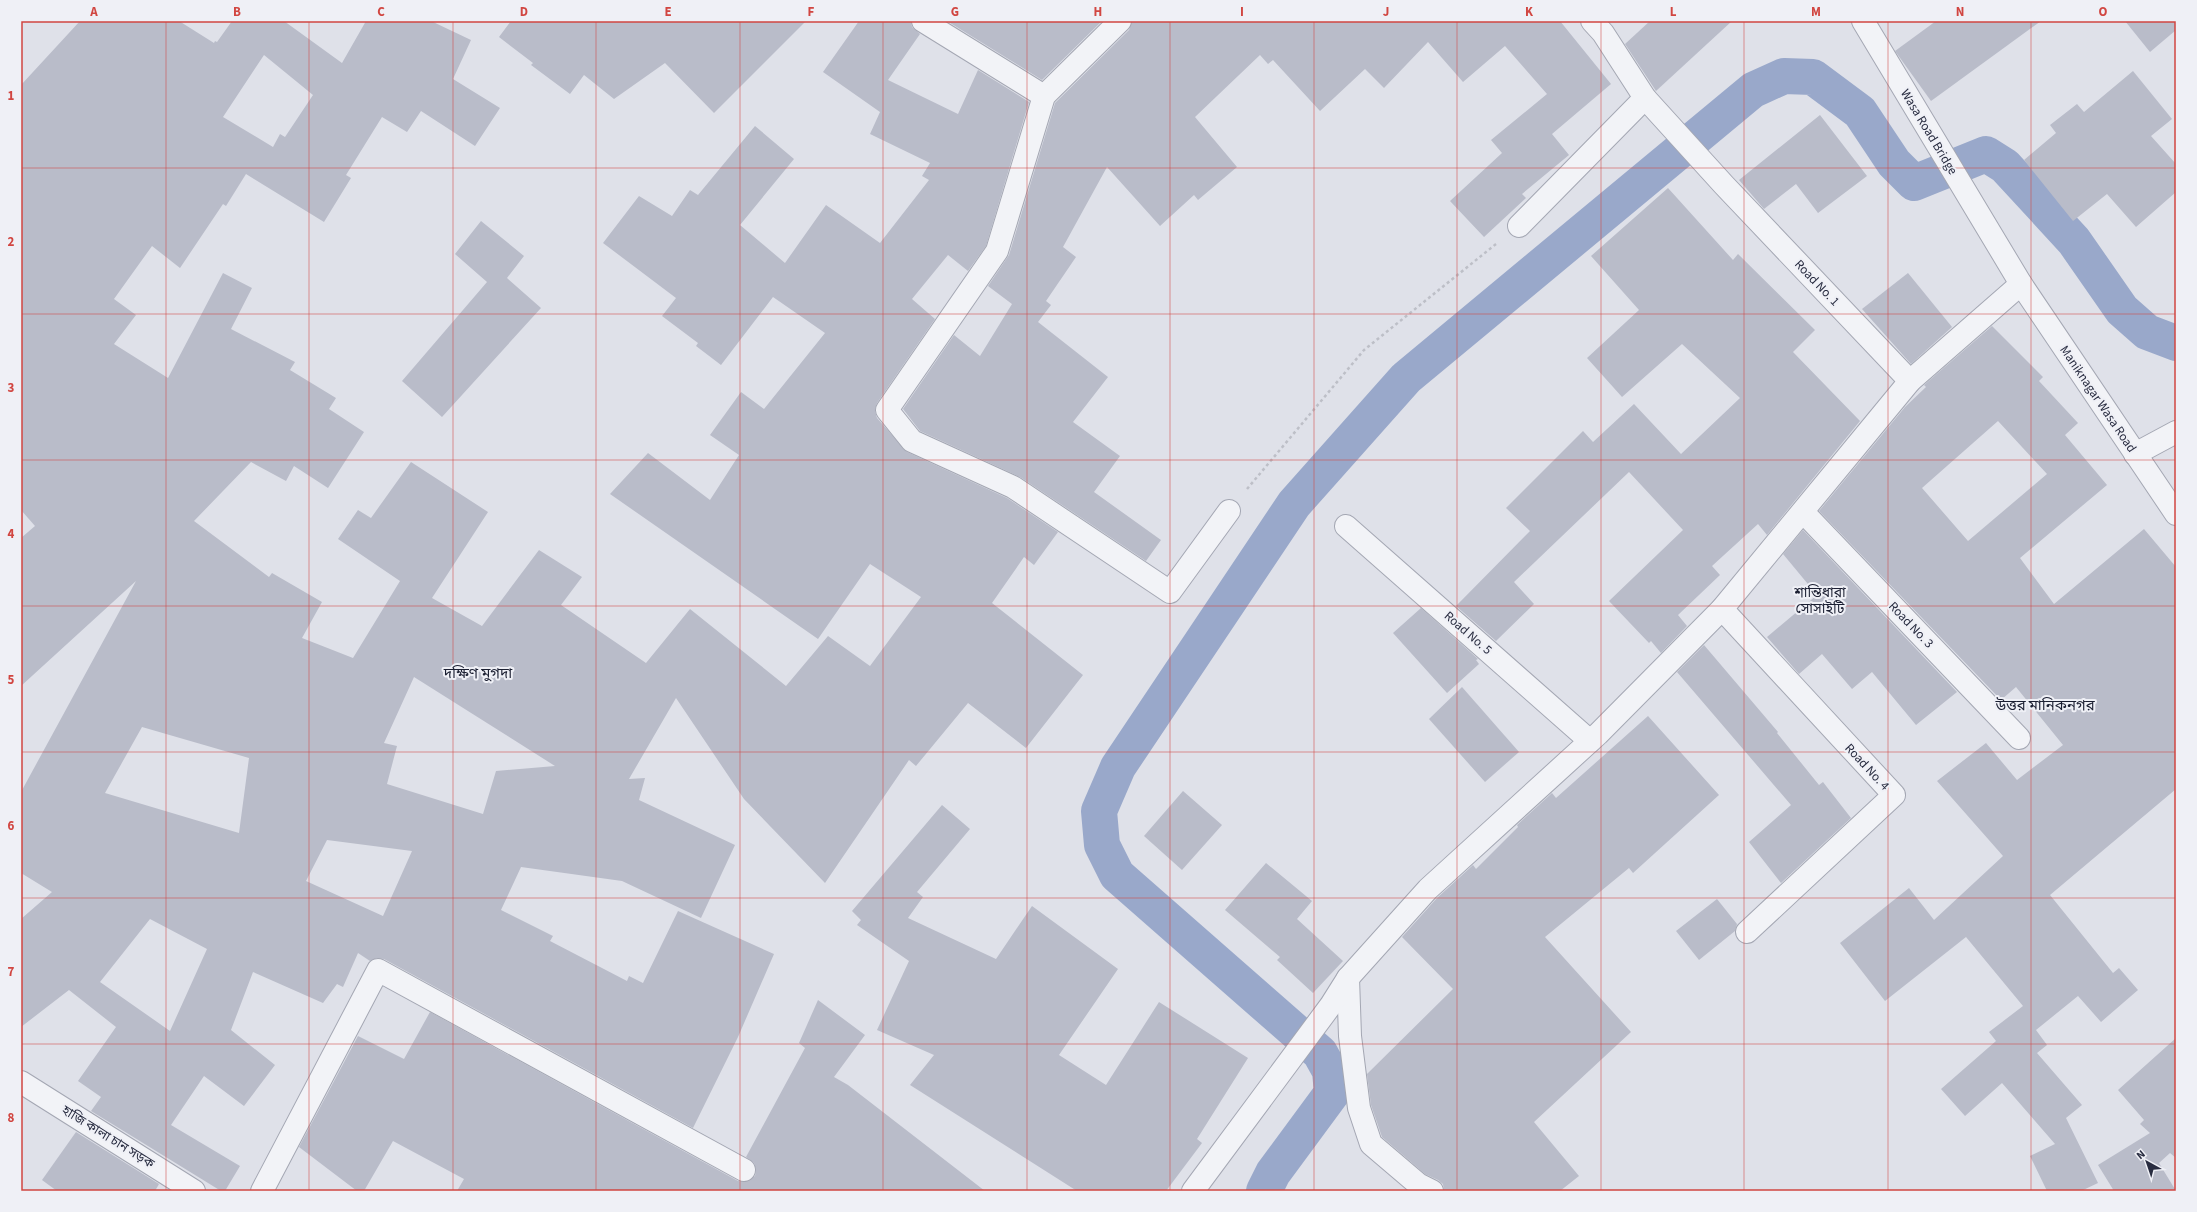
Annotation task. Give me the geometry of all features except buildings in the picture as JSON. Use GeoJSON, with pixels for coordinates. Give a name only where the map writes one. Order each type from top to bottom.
{"type":"FeatureCollection","features":[{"type":"Feature","properties":{"kind":"street"},"geometry":{"type":"LineString","coordinates":[[923,21],[1044,96]]}},
{"type":"Feature","properties":{"kind":"street"},"geometry":{"type":"LineString","coordinates":[[1120,21],[1044,96],[997,251],[887,410],[912,441],[1013,488],[1170,592],[1229,511]]}},
{"type":"Feature","properties":{"kind":"street","name":"Road No. 1"},"geometry":{"type":"LineString","coordinates":[[1592,21],[1603,33],[1651,104],[1724,185],[1910,381]]}},
{"type":"Feature","properties":{"kind":"street","name":"Wasa Road Bridge"},"geometry":{"type":"LineString","coordinates":[[1867,27],[2021,284]]}},
{"type":"Feature","properties":{"kind":"street"},"geometry":{"type":"LineString","coordinates":[[1519,226],[1651,104]]}},
{"type":"Feature","properties":{"kind":"street"},"geometry":{"type":"LineString","coordinates":[[1193,1191],[1224,1152],[1331,1005],[1348,978],[1428,888],[1590,741],[1722,608],[1910,381],[2021,284]]}},
{"type":"Feature","properties":{"kind":"street","name":"Maniknagar Wasa Road"},"geometry":{"type":"LineString","coordinates":[[2021,284],[2176,514]]}},
{"type":"Feature","properties":{"kind":"street"},"geometry":{"type":"LineString","coordinates":[[2135,454],[2176,432]]}},
{"type":"Feature","properties":{"kind":"street","name":"Road No. 3"},"geometry":{"type":"LineString","coordinates":[[1803,512],[2019,738]]}},
{"type":"Feature","properties":{"kind":"street","name":"Road No. 5"},"geometry":{"type":"LineString","coordinates":[[1346,526],[1590,741]]}},
{"type":"Feature","properties":{"kind":"street","name":"Road No. 4"},"geometry":{"type":"LineString","coordinates":[[1722,608],[1894,795],[1747,932]]}},
{"type":"Feature","properties":{"kind":"street"},"geometry":{"type":"LineString","coordinates":[[262,1191],[378,970],[744,1170]]}},
{"type":"Feature","properties":{"kind":"street"},"geometry":{"type":"LineString","coordinates":[[1348,978],[1350,1036],[1358,1108],[1371,1144],[1418,1184],[1432,1191]]}},
{"type":"Feature","properties":{"kind":"street","name":"হাজি কালা চান সড়ক"},"geometry":{"type":"LineString","coordinates":[[21,1082],[194,1191]]}},
{"type":"Feature","properties":{"kind":"path"},"geometry":{"type":"LineString","coordinates":[[1229,511],[1364,350],[1519,226]]}},
{"type":"Feature","properties":{"kind":"waterway"},"geometry":{"type":"LineString","coordinates":[[1264,1191],[1273,1173],[1332,1093],[1330,1071],[1320,1053],[1117,875],[1102,845],[1099,811],[1118,767],[1294,504],[1406,378],[1753,90],[1784,76],[1813,77],[1860,112],[1894,163],[1914,183],[1986,154],[2005,166],[2074,241],[2122,310],[2147,332],[2176,343]]}},
{"type":"Feature","properties":{"kind":"district","name":"শান্তিধারা সোসাইটি"},"geometry":{"type":"Point","coordinates":[1820,602]}},
{"type":"Feature","properties":{"kind":"district","name":"দক্ষিণ মুগদা"},"geometry":{"type":"Point","coordinates":[478,673]}},
{"type":"Feature","properties":{"kind":"district","name":"উত্তর মানিকনগর"},"geometry":{"type":"Point","coordinates":[2045,705]}}]}
